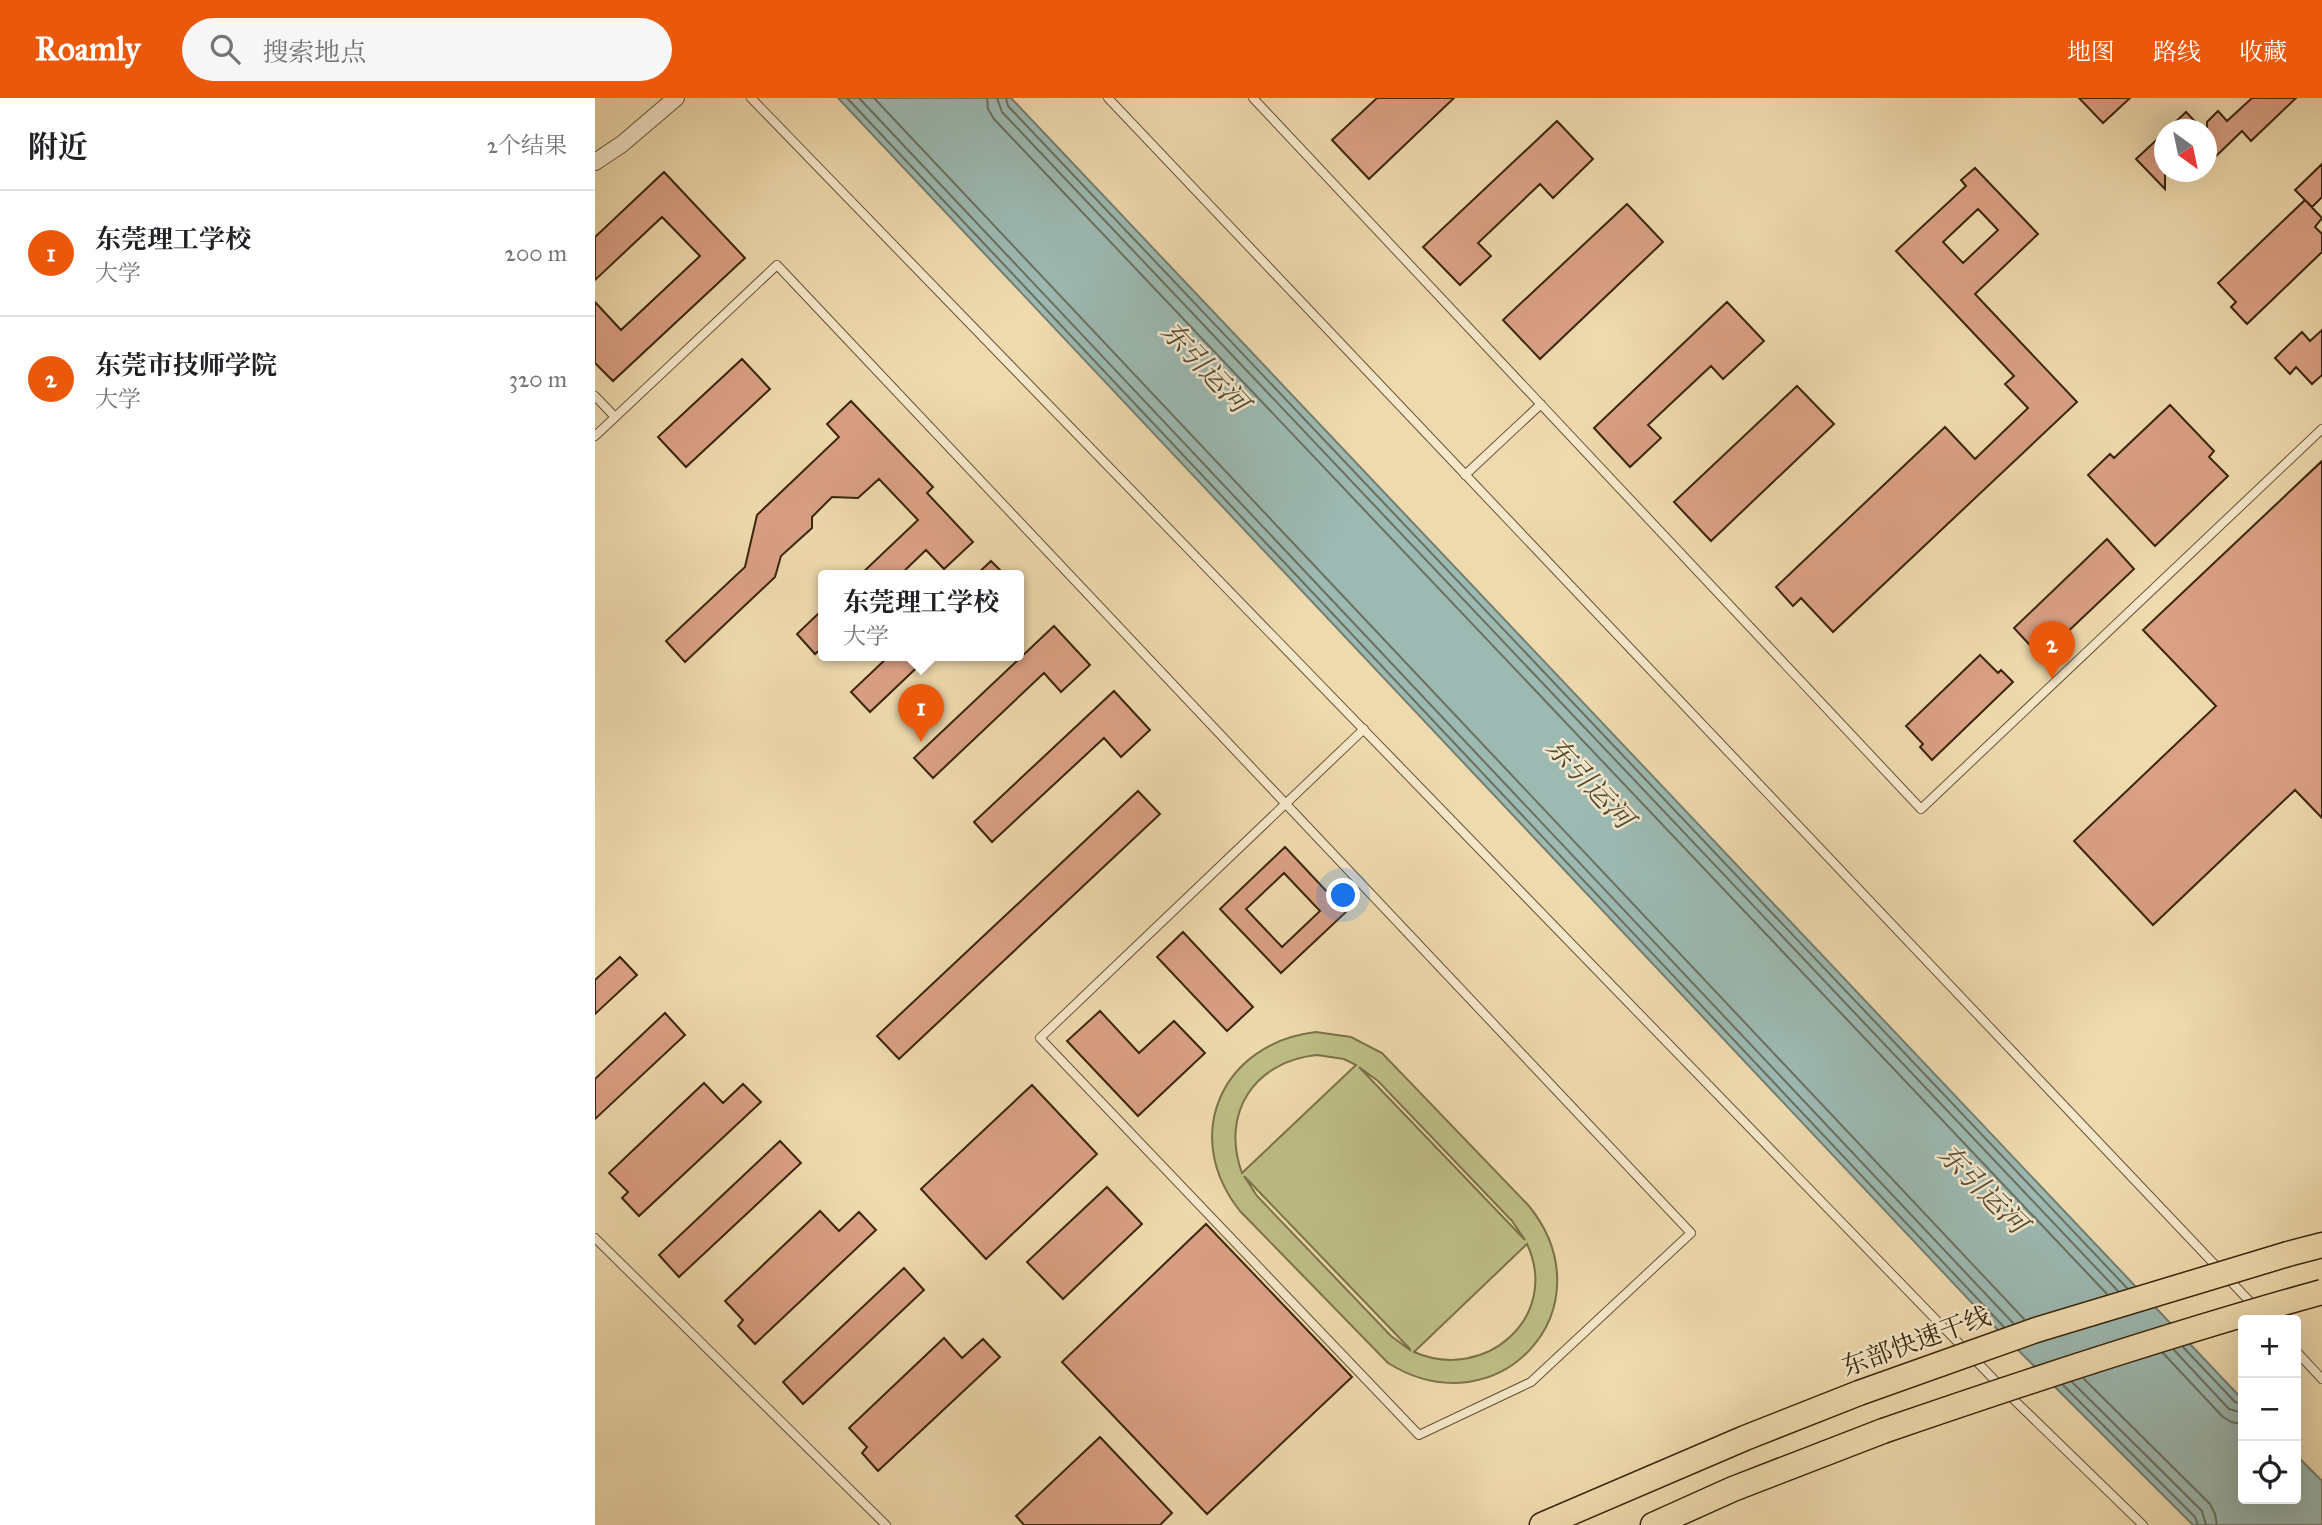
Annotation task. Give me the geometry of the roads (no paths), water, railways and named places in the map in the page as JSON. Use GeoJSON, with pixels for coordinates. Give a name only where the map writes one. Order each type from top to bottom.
{"type":"FeatureCollection","features":[{"type":"Feature","properties":{"kind":"highway","name":"东部快速干线"},"geometry":{"type":"LineString","coordinates":[[1542,1525],[1745,1438],[1859,1393],[2036,1330],[2322,1245]]}},
{"type":"Feature","properties":{"kind":"highway"},"geometry":{"type":"LineString","coordinates":[[1653,1525],[1733,1489],[1883,1431],[2057,1371],[2322,1292]]}},
{"type":"Feature","properties":{"kind":"street"},"geometry":{"type":"LineString","coordinates":[[595,162],[622,144],[676,98]]}},
{"type":"Feature","properties":{"kind":"lane"},"geometry":{"type":"LineString","coordinates":[[751,98],[2010,1396],[2143,1525]]}},
{"type":"Feature","properties":{"kind":"lane"},"geometry":{"type":"LineString","coordinates":[[1108,98],[2262,1315]]}},
{"type":"Feature","properties":{"kind":"lane"},"geometry":{"type":"LineString","coordinates":[[1253,98],[1921,809],[2322,429]]}},
{"type":"Feature","properties":{"kind":"lane"},"geometry":{"type":"LineString","coordinates":[[595,436],[777,265],[1286,804],[1691,1233],[1531,1382],[1419,1435],[1040,1038],[1286,804],[1364,729]]}},
{"type":"Feature","properties":{"kind":"lane"},"geometry":{"type":"LineString","coordinates":[[595,396],[615,417]]}},
{"type":"Feature","properties":{"kind":"lane"},"geometry":{"type":"LineString","coordinates":[[1465,475],[1541,404]]}},
{"type":"Feature","properties":{"kind":"lane"},"geometry":{"type":"LineString","coordinates":[[595,1238],[885,1525]]}},
{"type":"Feature","properties":{"kind":"lane"},"geometry":{"type":"LineString","coordinates":[[2301,1356],[2322,1378]]}},
{"type":"Feature","properties":{"kind":"water","name":"东引运河"},"geometry":{"type":"Polygon","coordinates":[[[838,98],[1011,98],[2238,1395],[2238,1504],[2301,1504],[2301,1460],[2322,1481],[2322,1525],[2193,1525],[1988,1320],[838,98]]]}},
{"type":"Feature","properties":{"kind":"place","name":"东莞市技师学院"},"geometry":{"type":"Point","coordinates":[2052,679]}},
{"type":"Feature","properties":{"kind":"place","name":"东莞理工学校"},"geometry":{"type":"Point","coordinates":[921,742]}}]}
